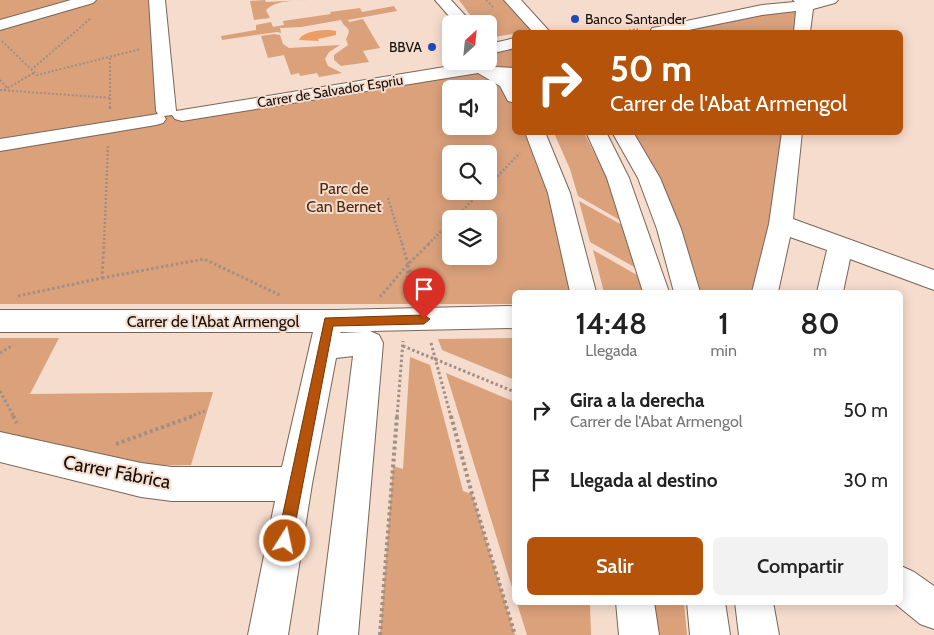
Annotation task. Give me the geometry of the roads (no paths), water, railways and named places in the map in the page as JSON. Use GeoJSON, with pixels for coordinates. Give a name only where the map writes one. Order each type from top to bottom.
{"type":"FeatureCollection","features":[{"type":"Feature","properties":{"kind":"street"},"geometry":{"type":"LineString","coordinates":[[157,0],[168,115]]}},
{"type":"Feature","properties":{"kind":"street"},"geometry":{"type":"LineString","coordinates":[[443,0],[457,15]]}},
{"type":"Feature","properties":{"kind":"street"},"geometry":{"type":"LineString","coordinates":[[667,30],[762,10],[830,0]]}},
{"type":"Feature","properties":{"kind":"street"},"geometry":{"type":"LineString","coordinates":[[506,3],[540,30]]}},
{"type":"Feature","properties":{"kind":"street"},"geometry":{"type":"LineString","coordinates":[[506,3],[516,30]]}},
{"type":"Feature","properties":{"kind":"street"},"geometry":{"type":"LineString","coordinates":[[802,30],[803,3]]}},
{"type":"Feature","properties":{"kind":"street"},"geometry":{"type":"LineString","coordinates":[[0,25],[93,6]]}},
{"type":"Feature","properties":{"kind":"street"},"geometry":{"type":"LineString","coordinates":[[498,44],[512,37]]}},
{"type":"Feature","properties":{"kind":"street","name":"Carrer de Salvador Espriu"},"geometry":{"type":"LineString","coordinates":[[0,145],[168,115],[455,70]]}},
{"type":"Feature","properties":{"kind":"street"},"geometry":{"type":"LineString","coordinates":[[486,70],[507,83],[512,92]]}},
{"type":"Feature","properties":{"kind":"street","name":"Carrer de Salvador Espriu"},"geometry":{"type":"LineString","coordinates":[[498,70],[512,72]]}},
{"type":"Feature","properties":{"kind":"street"},"geometry":{"type":"LineString","coordinates":[[536,135],[559,193],[583,290]]}},
{"type":"Feature","properties":{"kind":"street"},"geometry":{"type":"LineString","coordinates":[[597,135],[618,178],[655,290]]}},
{"type":"Feature","properties":{"kind":"street"},"geometry":{"type":"LineString","coordinates":[[624,135],[649,178],[669,230],[686,290]]}},
{"type":"Feature","properties":{"kind":"street"},"geometry":{"type":"LineString","coordinates":[[765,290],[781,224],[792,135]]}},
{"type":"Feature","properties":{"kind":"street"},"geometry":{"type":"LineString","coordinates":[[781,224],[934,280]]}},
{"type":"Feature","properties":{"kind":"street"},"geometry":{"type":"LineString","coordinates":[[830,290],[841,245]]}},
{"type":"Feature","properties":{"kind":"street","name":"Carrer de l'Abat Armengol"},"geometry":{"type":"LineString","coordinates":[[5,309],[337,329],[414,320],[512,318]]}},
{"type":"Feature","properties":{"kind":"street"},"geometry":{"type":"LineString","coordinates":[[268,635],[295,484],[337,329],[369,343],[338,635]]}},
{"type":"Feature","properties":{"kind":"street","name":"Carrer Fábrica"},"geometry":{"type":"LineString","coordinates":[[0,447],[141,480],[172,484],[295,484]]}},
{"type":"Feature","properties":{"kind":"street"},"geometry":{"type":"LineString","coordinates":[[903,587],[934,610]]}},
{"type":"Feature","properties":{"kind":"street"},"geometry":{"type":"LineString","coordinates":[[635,605],[640,635]]}},
{"type":"Feature","properties":{"kind":"street"},"geometry":{"type":"LineString","coordinates":[[706,605],[710,635]]}},
{"type":"Feature","properties":{"kind":"street"},"geometry":{"type":"LineString","coordinates":[[754,605],[759,635]]}},
{"type":"Feature","properties":{"kind":"place","name":"Banco Santander"},"geometry":{"type":"Point","coordinates":[575,19]}},
{"type":"Feature","properties":{"kind":"place","name":"BBVA"},"geometry":{"type":"Point","coordinates":[432,47]}},
{"type":"Feature","properties":{"kind":"park label","name":"Parc de Can Bernet"},"geometry":{"type":"Point","coordinates":[344,197]}}]}
